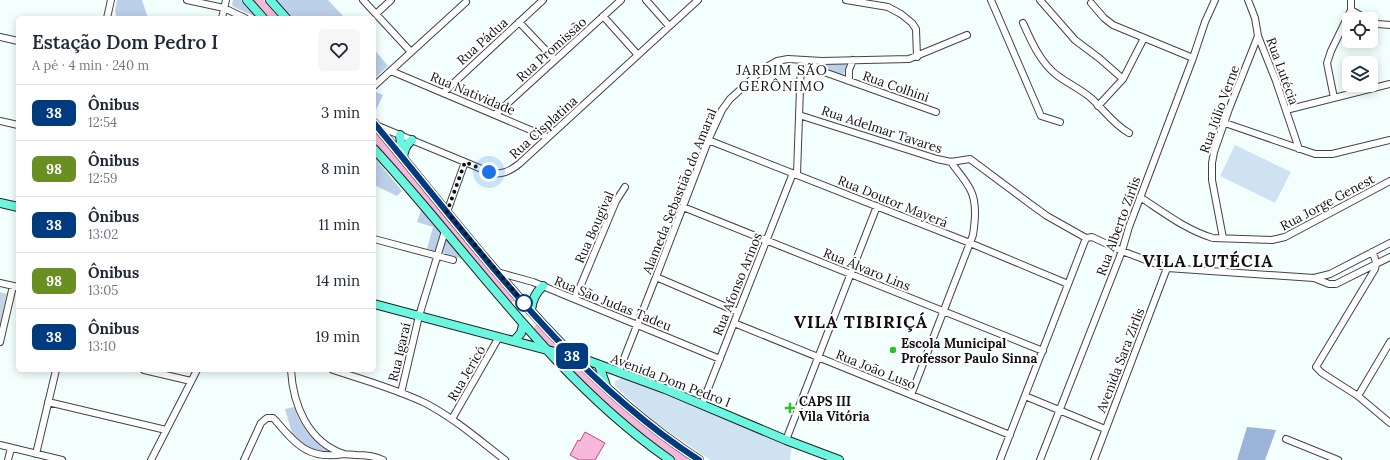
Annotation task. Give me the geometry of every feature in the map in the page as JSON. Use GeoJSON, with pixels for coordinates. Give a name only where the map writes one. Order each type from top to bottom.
{"type":"FeatureCollection","features":[{"type":"Feature","properties":{"kind":"main road"},"geometry":{"type":"LineString","coordinates":[[247,0],[261,16]]}},
{"type":"Feature","properties":{"kind":"main road"},"geometry":{"type":"LineString","coordinates":[[270,0],[284,16]]}},
{"type":"Feature","properties":{"kind":"main road"},"geometry":{"type":"LineString","coordinates":[[376,126],[497,272],[569,355],[654,428],[699,460]]}},
{"type":"Feature","properties":{"kind":"main road"},"geometry":{"type":"LineString","coordinates":[[400,135],[403,157]]}},
{"type":"Feature","properties":{"kind":"main road"},"geometry":{"type":"LineString","coordinates":[[403,157],[404,148],[412,140]]}},
{"type":"Feature","properties":{"kind":"main road"},"geometry":{"type":"LineString","coordinates":[[376,152],[524,325],[550,350],[564,369],[639,438],[670,460]]}},
{"type":"Feature","properties":{"kind":"main road"},"geometry":{"type":"LineString","coordinates":[[0,203],[16,207]]}},
{"type":"Feature","properties":{"kind":"main road"},"geometry":{"type":"LineString","coordinates":[[531,310],[535,295],[543,286]]}},
{"type":"Feature","properties":{"kind":"main road","name":"Avenida Dom Pedro I"},"geometry":{"type":"LineString","coordinates":[[376,305],[499,338],[569,355],[618,371],[702,404],[786,440],[839,460]]}},
{"type":"Feature","properties":{"kind":"main road"},"geometry":{"type":"LineString","coordinates":[[514,341],[521,333],[524,325]]}},
{"type":"Feature","properties":{"kind":"main road"},"geometry":{"type":"LineString","coordinates":[[599,365],[607,387]]}},
{"type":"Feature","properties":{"kind":"main road"},"geometry":{"type":"LineString","coordinates":[[607,387],[610,378],[618,371]]}},
{"type":"Feature","properties":{"kind":"street"},"geometry":{"type":"LineString","coordinates":[[107,16],[111,0]]}},
{"type":"Feature","properties":{"kind":"street"},"geometry":{"type":"LineString","coordinates":[[187,0],[224,8],[241,16]]}},
{"type":"Feature","properties":{"kind":"street"},"geometry":{"type":"LineString","coordinates":[[222,16],[226,0]]}},
{"type":"Feature","properties":{"kind":"street"},"geometry":{"type":"LineString","coordinates":[[363,0],[411,52]]}},
{"type":"Feature","properties":{"kind":"street"},"geometry":{"type":"LineString","coordinates":[[376,14],[391,0]]}},
{"type":"Feature","properties":{"kind":"street","name":"Rua Pádua"},"geometry":{"type":"LineString","coordinates":[[443,93],[543,0]]}},
{"type":"Feature","properties":{"kind":"street","name":"Rua Promissão"},"geometry":{"type":"LineString","coordinates":[[496,114],[621,0]]}},
{"type":"Feature","properties":{"kind":"street"},"geometry":{"type":"LineString","coordinates":[[646,0],[669,26]]}},
{"type":"Feature","properties":{"kind":"street","name":"Rua Cisplatina"},"geometry":{"type":"LineString","coordinates":[[376,125],[493,173],[502,174],[519,164],[698,0]]}},
{"type":"Feature","properties":{"kind":"street"},"geometry":{"type":"LineString","coordinates":[[846,0],[888,7],[902,14],[916,29],[917,57]]}},
{"type":"Feature","properties":{"kind":"street"},"geometry":{"type":"LineString","coordinates":[[991,0],[1041,116],[1060,122]]}},
{"type":"Feature","properties":{"kind":"street"},"geometry":{"type":"LineString","coordinates":[[1040,0],[1075,40],[1099,58],[1122,79]]}},
{"type":"Feature","properties":{"kind":"street","name":"Rua Alberto Zirlis"},"geometry":{"type":"LineString","coordinates":[[1040,460],[1122,251],[1140,197],[1193,58],[1205,22],[1215,0]]}},
{"type":"Feature","properties":{"kind":"street","name":"Rua Lutécia"},"geometry":{"type":"LineString","coordinates":[[1248,0],[1255,18],[1258,36],[1299,149]]}},
{"type":"Feature","properties":{"kind":"street"},"geometry":{"type":"LineString","coordinates":[[1334,98],[1327,63],[1330,51],[1351,10],[1351,0]]}},
{"type":"Feature","properties":{"kind":"street"},"geometry":{"type":"LineString","coordinates":[[376,84],[466,2]]}},
{"type":"Feature","properties":{"kind":"street"},"geometry":{"type":"LineString","coordinates":[[1091,3],[1104,18],[1113,25],[1193,58]]}},
{"type":"Feature","properties":{"kind":"street"},"geometry":{"type":"LineString","coordinates":[[1351,10],[1355,12]]}},
{"type":"Feature","properties":{"kind":"street"},"geometry":{"type":"LineString","coordinates":[[603,16],[638,55]]}},
{"type":"Feature","properties":{"kind":"street"},"geometry":{"type":"LineString","coordinates":[[519,22],[555,60]]}},
{"type":"Feature","properties":{"kind":"street"},"geometry":{"type":"LineString","coordinates":[[1023,23],[1031,41],[1051,70],[1076,87],[1120,128],[1129,133]]}},
{"type":"Feature","properties":{"kind":"street"},"geometry":{"type":"LineString","coordinates":[[1378,24],[1390,25]]}},
{"type":"Feature","properties":{"kind":"street","name":"Alameda Sebastião do Amaral"},"geometry":{"type":"LineString","coordinates":[[618,371],[656,278],[682,207],[719,115],[726,104],[763,68],[782,59],[903,60],[917,57],[967,35]]}},
{"type":"Feature","properties":{"kind":"street","name":"Rua Júlio Verne"},"geometry":{"type":"LineString","coordinates":[[1223,238],[1215,204],[1211,170],[1214,152],[1258,36]]}},
{"type":"Feature","properties":{"kind":"street"},"geometry":{"type":"LineString","coordinates":[[0,37],[16,41]]}},
{"type":"Feature","properties":{"kind":"street"},"geometry":{"type":"LineString","coordinates":[[1098,106],[1122,79],[1144,38]]}},
{"type":"Feature","properties":{"kind":"street","name":"Rua Colhini"},"geometry":{"type":"LineString","coordinates":[[802,60],[824,72],[936,112]]}},
{"type":"Feature","properties":{"kind":"street","name":"Rua Afonso Arinos"},"geometry":{"type":"LineString","coordinates":[[702,404],[766,240],[795,173],[802,60]]}},
{"type":"Feature","properties":{"kind":"street","name":"Rua Colhini"},"geometry":{"type":"LineString","coordinates":[[849,81],[849,70],[853,60]]}},
{"type":"Feature","properties":{"kind":"street","name":"Rua Natividade"},"geometry":{"type":"LineString","coordinates":[[391,71],[496,114],[547,137]]}},
{"type":"Feature","properties":{"kind":"street"},"geometry":{"type":"LineString","coordinates":[[1286,110],[1390,84]]}},
{"type":"Feature","properties":{"kind":"street","name":"Rua Adelmar Tavares"},"geometry":{"type":"LineString","coordinates":[[799,115],[937,159],[951,162],[965,158],[975,161],[1029,204],[1086,238],[1092,237],[1122,251],[1167,268],[1314,278]]}},
{"type":"Feature","properties":{"kind":"street"},"geometry":{"type":"LineString","coordinates":[[0,121],[16,125]]}},
{"type":"Feature","properties":{"kind":"street"},"geometry":{"type":"LineString","coordinates":[[1225,123],[1315,154],[1332,154],[1390,140]]}},
{"type":"Feature","properties":{"kind":"street","name":"Rua Doutor Mayerá"},"geometry":{"type":"LineString","coordinates":[[708,140],[795,173],[1068,284]]}},
{"type":"Feature","properties":{"kind":"street"},"geometry":{"type":"LineString","coordinates":[[447,212],[465,162]]}},
{"type":"Feature","properties":{"kind":"street"},"geometry":{"type":"LineString","coordinates":[[911,395],[970,243],[975,219],[973,196],[968,186],[951,162]]}},
{"type":"Feature","properties":{"kind":"street","name":"Rua Jorge Genest"},"geometry":{"type":"LineString","coordinates":[[1140,197],[1190,229],[1204,235],[1223,238],[1272,240],[1281,239],[1390,181]]}},
{"type":"Feature","properties":{"kind":"street","name":"Rua Bougival"},"geometry":{"type":"LineString","coordinates":[[575,299],[616,201],[625,187]]}},
{"type":"Feature","properties":{"kind":"street"},"geometry":{"type":"LineString","coordinates":[[786,440],[877,206]]}},
{"type":"Feature","properties":{"kind":"street","name":"Rua Álvaro Lins"},"geometry":{"type":"LineString","coordinates":[[682,207],[1042,351]]}},
{"type":"Feature","properties":{"kind":"street","name":"Rua Igaraí"},"geometry":{"type":"LineString","coordinates":[[401,392],[419,316],[445,231]]}},
{"type":"Feature","properties":{"kind":"street"},"geometry":{"type":"LineString","coordinates":[[1000,460],[1086,238]]}},
{"type":"Feature","properties":{"kind":"street"},"geometry":{"type":"LineString","coordinates":[[376,240],[453,260]]}},
{"type":"Feature","properties":{"kind":"street"},"geometry":{"type":"LineString","coordinates":[[1314,278],[1330,274],[1390,243]]}},
{"type":"Feature","properties":{"kind":"street"},"geometry":{"type":"LineString","coordinates":[[1372,252],[1376,259],[1373,274],[1316,367],[1322,373],[1358,396],[1390,423]]}},
{"type":"Feature","properties":{"kind":"street"},"geometry":{"type":"LineString","coordinates":[[1314,278],[1334,284],[1390,257]]}},
{"type":"Feature","properties":{"kind":"street","name":"Avenida Sara Zirlis"},"geometry":{"type":"LineString","coordinates":[[1094,460],[1167,268]]}},
{"type":"Feature","properties":{"kind":"street","name":"Rua São Judas Tadeu"},"geometry":{"type":"LineString","coordinates":[[497,272],[543,286],[720,359]]}},
{"type":"Feature","properties":{"kind":"street"},"geometry":{"type":"LineString","coordinates":[[1330,274],[1330,279],[1334,284]]}},
{"type":"Feature","properties":{"kind":"street"},"geometry":{"type":"LineString","coordinates":[[656,278],[738,312]]}},
{"type":"Feature","properties":{"kind":"street"},"geometry":{"type":"LineString","coordinates":[[0,283],[15,287],[0,342]]}},
{"type":"Feature","properties":{"kind":"street","name":"Rua João Luso"},"geometry":{"type":"LineString","coordinates":[[734,323],[1010,435]]}},
{"type":"Feature","properties":{"kind":"street","name":"Rua Jericó"},"geometry":{"type":"LineString","coordinates":[[452,419],[499,338]]}},
{"type":"Feature","properties":{"kind":"street"},"geometry":{"type":"LineString","coordinates":[[1358,396],[1390,342]]}},
{"type":"Feature","properties":{"kind":"street"},"geometry":{"type":"LineString","coordinates":[[36,454],[56,372]]}},
{"type":"Feature","properties":{"kind":"street"},"geometry":{"type":"LineString","coordinates":[[153,372],[191,381]]}},
{"type":"Feature","properties":{"kind":"street"},"geometry":{"type":"LineString","coordinates":[[150,460],[195,372]]}},
{"type":"Feature","properties":{"kind":"street"},"geometry":{"type":"LineString","coordinates":[[291,372],[293,385],[301,414],[306,425],[322,442],[344,454]]}},
{"type":"Feature","properties":{"kind":"street"},"geometry":{"type":"LineString","coordinates":[[339,372],[401,392],[425,404],[452,419],[505,460]]}},
{"type":"Feature","properties":{"kind":"street"},"geometry":{"type":"LineString","coordinates":[[1025,396],[1106,429]]}},
{"type":"Feature","properties":{"kind":"street"},"geometry":{"type":"LineString","coordinates":[[48,402],[166,430]]}},
{"type":"Feature","properties":{"kind":"street"},"geometry":{"type":"LineString","coordinates":[[244,460],[261,423],[267,418],[273,418],[295,442],[311,452],[329,456],[344,454],[364,455],[383,460]]}},
{"type":"Feature","properties":{"kind":"street"},"geometry":{"type":"LineString","coordinates":[[1286,439],[1338,460]]}},
{"type":"Feature","properties":{"kind":"street"},"geometry":{"type":"LineString","coordinates":[[0,445],[62,460]]}},
{"type":"Feature","properties":{"kind":"street"},"geometry":{"type":"LineString","coordinates":[[8,460],[11,448]]}},
{"type":"Feature","properties":{"kind":"shaded area"},"geometry":{"type":"Polygon","coordinates":[[[117,0],[142,0],[147,16],[116,16],[115,11],[117,0]]]}},
{"type":"Feature","properties":{"kind":"shaded area"},"geometry":{"type":"Polygon","coordinates":[[[233,0],[241,0],[257,16],[234,7],[232,5],[233,0]]]}},
{"type":"Feature","properties":{"kind":"shaded area"},"geometry":{"type":"Polygon","coordinates":[[[275,0],[328,0],[343,16],[289,16],[275,0]]]}},
{"type":"Feature","properties":{"kind":"shaded area"},"geometry":{"type":"Polygon","coordinates":[[[376,51],[388,66],[376,77],[376,51]]]}},
{"type":"Feature","properties":{"kind":"shaded area"},"geometry":{"type":"Polygon","coordinates":[[[847,63],[844,75],[821,68],[820,65],[822,64],[847,63]]]}},
{"type":"Feature","properties":{"kind":"shaded area"},"geometry":{"type":"Polygon","coordinates":[[[376,92],[383,95],[376,110],[376,92]]]}},
{"type":"Feature","properties":{"kind":"shaded area"},"geometry":{"type":"Polygon","coordinates":[[[1235,145],[1291,172],[1275,203],[1220,176],[1235,145]]]}},
{"type":"Feature","properties":{"kind":"shaded area"},"geometry":{"type":"Polygon","coordinates":[[[376,159],[402,191],[397,196],[376,186],[376,159]]]}},
{"type":"Feature","properties":{"kind":"shaded area"},"geometry":{"type":"Polygon","coordinates":[[[421,210],[462,259],[427,249],[433,227],[417,222],[421,210]]]}},
{"type":"Feature","properties":{"kind":"shaded area"},"geometry":{"type":"Polygon","coordinates":[[[0,292],[7,294],[0,324],[0,292]]]}},
{"type":"Feature","properties":{"kind":"shaded area"},"geometry":{"type":"Polygon","coordinates":[[[622,378],[729,419],[792,446],[790,460],[710,460],[652,420],[615,386],[615,381],[622,378]]]}},
{"type":"Feature","properties":{"kind":"shaded area"},"geometry":{"type":"Polygon","coordinates":[[[294,407],[303,427],[316,441],[329,449],[328,453],[312,450],[293,437],[285,409],[294,407]]]}},
{"type":"Feature","properties":{"kind":"shaded area"},"geometry":{"type":"Polygon","coordinates":[[[1247,427],[1276,430],[1265,460],[1237,460],[1247,427]]]}},
{"type":"Feature","properties":{"kind":"shaded area"},"geometry":{"type":"Polygon","coordinates":[[[585,432],[605,443],[595,460],[579,460],[570,455],[578,440],[580,441],[585,432]]]}},
{"type":"Feature","properties":{"kind":"waterway"},"geometry":{"type":"LineString","coordinates":[[257,0],[271,16]]}},
{"type":"Feature","properties":{"kind":"waterway"},"geometry":{"type":"LineString","coordinates":[[376,140],[512,297]]}},
{"type":"Feature","properties":{"kind":"waterway"},"geometry":{"type":"LineString","coordinates":[[539,329],[562,355],[626,415],[683,460]]}},
{"type":"Feature","properties":{"kind":"bus line","name":"38"},"geometry":{"type":"LineString","coordinates":[[376,125],[497,272],[572,356],[654,428],[673,443],[699,460]]}},
{"type":"Feature","properties":{"kind":"place","name":"Escola Municipal Professor Paulo Sinna"},"geometry":{"type":"Point","coordinates":[893,350]}},
{"type":"Feature","properties":{"kind":"place","name":"CAPS III Vila Vitória"},"geometry":{"type":"Point","coordinates":[790,408]}},
{"type":"Feature","properties":{"kind":"district","name":"JARDIM SÃO GERÔNIMO"},"geometry":{"type":"Point","coordinates":[782,78]}},
{"type":"Feature","properties":{"kind":"district","name":"VILA LUTÉCIA"},"geometry":{"type":"Point","coordinates":[1208,261]}},
{"type":"Feature","properties":{"kind":"district","name":"VILA TIBIRIÇÁ"},"geometry":{"type":"Point","coordinates":[861,322]}},
{"type":"Feature","properties":{"kind":"route"},"geometry":{"type":"LineString","coordinates":[[489,172],[465,162],[447,212],[525,304],[524,303]]}}]}
